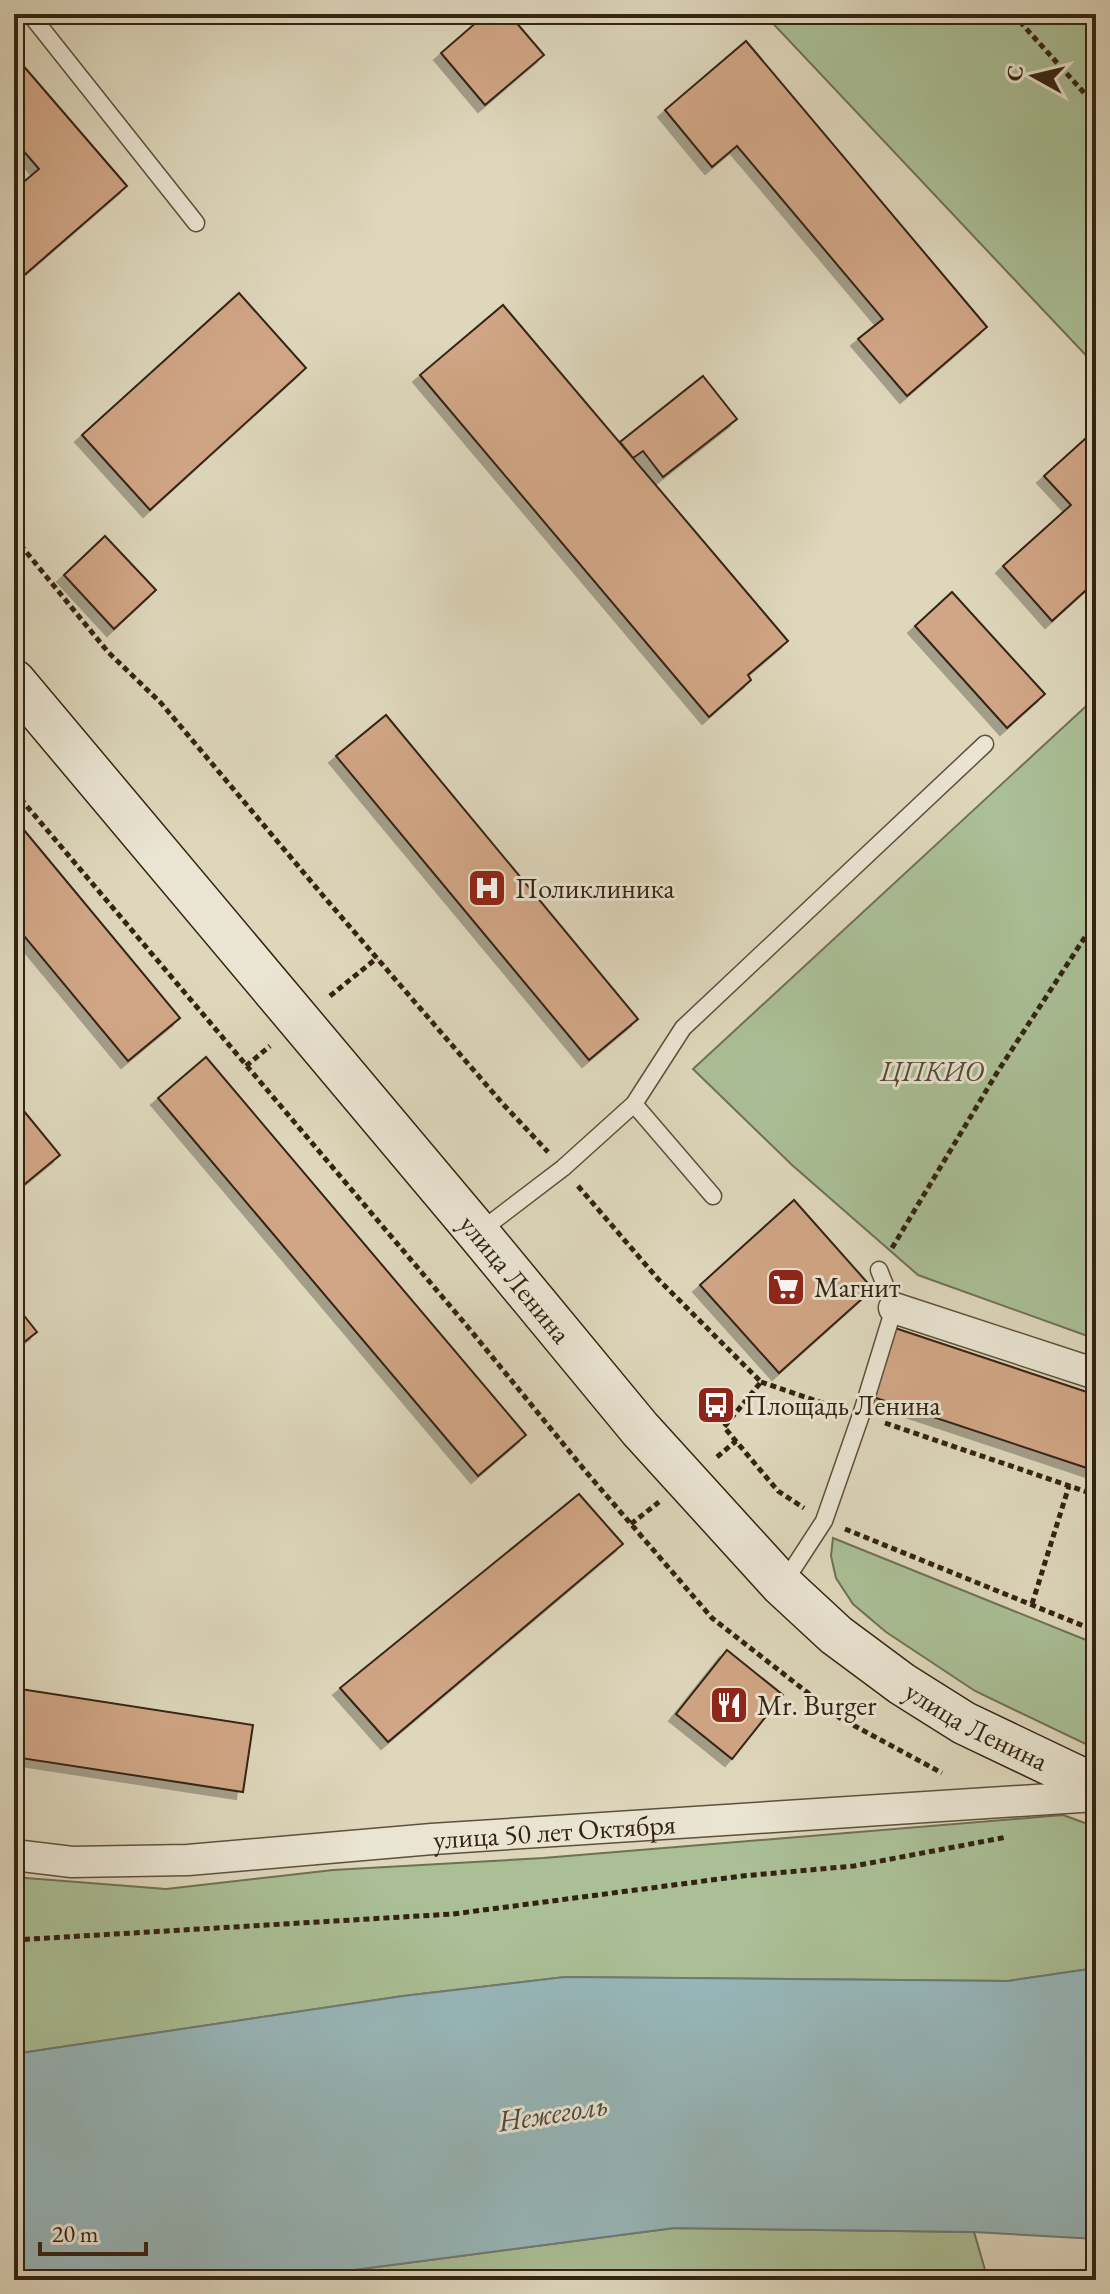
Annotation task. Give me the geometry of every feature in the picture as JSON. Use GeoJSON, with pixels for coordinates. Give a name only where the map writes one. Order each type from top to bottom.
{"type":"FeatureCollection","features":[{"type":"Feature","properties":{"kind":"street","name":"улица Ленина"},"geometry":{"type":"LineString","coordinates":[[14,681],[640,1429],[782,1585],[836,1635],[902,1684],[964,1723],[1096,1786]]}},
{"type":"Feature","properties":{"kind":"street"},"geometry":{"type":"LineString","coordinates":[[894,1308],[1096,1374]]}},
{"type":"Feature","properties":{"kind":"street","name":"улица 50 лет Октября"},"geometry":{"type":"LineString","coordinates":[[14,1855],[72,1862],[188,1860],[432,1839],[1096,1796]]}},
{"type":"Feature","properties":{"kind":"lane"},"geometry":{"type":"LineString","coordinates":[[30,14],[196,223]]}},
{"type":"Feature","properties":{"kind":"lane"},"geometry":{"type":"LineString","coordinates":[[478,1233],[563,1168],[634,1104],[683,1028],[985,744]]}},
{"type":"Feature","properties":{"kind":"lane"},"geometry":{"type":"LineString","coordinates":[[634,1104],[713,1196]]}},
{"type":"Feature","properties":{"kind":"lane"},"geometry":{"type":"LineString","coordinates":[[782,1585],[824,1521],[894,1308],[879,1270]]}},
{"type":"Feature","properties":{"kind":"path"},"geometry":{"type":"LineString","coordinates":[[1013,14],[1096,106]]}},
{"type":"Feature","properties":{"kind":"path"},"geometry":{"type":"LineString","coordinates":[[14,537],[108,652],[161,703],[502,1103],[563,1168],[658,1279],[761,1382],[1096,1495]]}},
{"type":"Feature","properties":{"kind":"path"},"geometry":{"type":"LineString","coordinates":[[14,791],[712,1618],[840,1718],[944,1774]]}},
{"type":"Feature","properties":{"kind":"path"},"geometry":{"type":"LineString","coordinates":[[879,1270],[998,1071],[1096,920]]}},
{"type":"Feature","properties":{"kind":"path"},"geometry":{"type":"LineString","coordinates":[[761,1382],[724,1427],[778,1491],[824,1521],[1096,1631]]}},
{"type":"Feature","properties":{"kind":"path"},"geometry":{"type":"LineString","coordinates":[[1032,1604],[1069,1486]]}},
{"type":"Feature","properties":{"kind":"path"},"geometry":{"type":"LineString","coordinates":[[14,1940],[453,1914],[742,1876],[854,1866],[1009,1837]]}},
{"type":"Feature","properties":{"kind":"green space"},"geometry":{"type":"Polygon","coordinates":[[[764,14],[1096,14],[1096,366],[764,14]]]}},
{"type":"Feature","properties":{"kind":"green space","name":"ЦПКИО"},"geometry":{"type":"Polygon","coordinates":[[[1096,697],[1096,1339],[918,1275],[792,1165],[693,1069],[1096,697]]]}},
{"type":"Feature","properties":{"kind":"green space"},"geometry":{"type":"Polygon","coordinates":[[[833,1538],[1096,1644],[1096,1749],[975,1691],[886,1632],[853,1604],[836,1578],[831,1556],[833,1538]]]}},
{"type":"Feature","properties":{"kind":"green space"},"geometry":{"type":"Polygon","coordinates":[[[1063,1815],[1096,1827],[1096,1968],[1008,1981],[565,1977],[403,1996],[14,2054],[14,1877],[166,1889],[333,1870],[543,1858],[1063,1815]]]}},
{"type":"Feature","properties":{"kind":"green space"},"geometry":{"type":"Polygon","coordinates":[[[674,2228],[974,2232],[988,2280],[277,2280],[674,2228]]]}},
{"type":"Feature","properties":{"kind":"water","name":"Нежеголь"},"geometry":{"type":"Polygon","coordinates":[[[1096,1968],[1096,2239],[974,2232],[674,2228],[277,2280],[14,2280],[14,2054],[403,1996],[565,1977],[1008,1981],[1096,1968]]]}},
{"type":"Feature","properties":{"kind":"building"},"geometry":{"type":"Polygon","coordinates":[[[486,14],[509,14],[544,55],[485,105],[441,53],[486,14]]]}},
{"type":"Feature","properties":{"kind":"building"},"geometry":{"type":"Polygon","coordinates":[[[746,41],[987,327],[907,396],[858,339],[883,319],[737,146],[712,167],[665,110],[746,41]]]}},
{"type":"Feature","properties":{"kind":"building"},"geometry":{"type":"Polygon","coordinates":[[[14,55],[127,186],[14,284],[14,190],[39,169],[14,140],[14,55]]]}},
{"type":"Feature","properties":{"kind":"building"},"geometry":{"type":"Polygon","coordinates":[[[239,293],[306,368],[150,510],[82,435],[239,293]]]}},
{"type":"Feature","properties":{"kind":"building"},"geometry":{"type":"Polygon","coordinates":[[[503,305],[788,641],[748,675],[751,680],[709,717],[420,375],[503,305]]]}},
{"type":"Feature","properties":{"kind":"building"},"geometry":{"type":"Polygon","coordinates":[[[703,376],[737,419],[663,477],[643,451],[633,458],[620,442],[703,376]]]}},
{"type":"Feature","properties":{"kind":"building"},"geometry":{"type":"Polygon","coordinates":[[[1096,429],[1096,581],[1052,621],[1003,566],[1071,505],[1044,476],[1096,429]]]}},
{"type":"Feature","properties":{"kind":"building"},"geometry":{"type":"Polygon","coordinates":[[[105,536],[156,590],[114,629],[64,575],[105,536]]]}},
{"type":"Feature","properties":{"kind":"building"},"geometry":{"type":"Polygon","coordinates":[[[952,592],[1045,694],[1007,728],[915,626],[952,592]]]}},
{"type":"Feature","properties":{"kind":"building","name":"Поликлиника"},"geometry":{"type":"Polygon","coordinates":[[[386,715],[638,1019],[589,1060],[336,756],[386,715]]]}},
{"type":"Feature","properties":{"kind":"building"},"geometry":{"type":"Polygon","coordinates":[[[14,818],[180,1018],[128,1061],[14,924],[14,818]]]}},
{"type":"Feature","properties":{"kind":"building"},"geometry":{"type":"Polygon","coordinates":[[[206,1057],[526,1435],[478,1476],[158,1098],[206,1057]]]}},
{"type":"Feature","properties":{"kind":"building"},"geometry":{"type":"Polygon","coordinates":[[[14,1099],[60,1155],[14,1193],[14,1099]]]}},
{"type":"Feature","properties":{"kind":"building","name":"Магнит"},"geometry":{"type":"Polygon","coordinates":[[[794,1200],[873,1289],[779,1373],[700,1285],[794,1200]]]}},
{"type":"Feature","properties":{"kind":"building"},"geometry":{"type":"Polygon","coordinates":[[[14,1303],[37,1332],[14,1350],[14,1303]]]}},
{"type":"Feature","properties":{"kind":"building"},"geometry":{"type":"Polygon","coordinates":[[[895,1328],[1096,1395],[1096,1471],[873,1397],[895,1328]]]}},
{"type":"Feature","properties":{"kind":"building"},"geometry":{"type":"Polygon","coordinates":[[[579,1494],[623,1544],[388,1742],[340,1688],[579,1494]]]}},
{"type":"Feature","properties":{"kind":"building","name":"Mr. Burger"},"geometry":{"type":"Polygon","coordinates":[[[727,1650],[783,1695],[732,1759],[676,1714],[727,1650]]]}},
{"type":"Feature","properties":{"kind":"building"},"geometry":{"type":"Polygon","coordinates":[[[14,1688],[253,1725],[243,1792],[14,1757],[14,1688]]]}},
{"type":"Feature","properties":{"kind":"place","name":"Поликлиника"},"geometry":{"type":"Point","coordinates":[487,888]}},
{"type":"Feature","properties":{"kind":"place","name":"Магнит"},"geometry":{"type":"Point","coordinates":[786,1287]}},
{"type":"Feature","properties":{"kind":"place","name":"Площадь Ленина"},"geometry":{"type":"Point","coordinates":[716,1405]}},
{"type":"Feature","properties":{"kind":"place","name":"Mr. Burger"},"geometry":{"type":"Point","coordinates":[729,1705]}}]}
